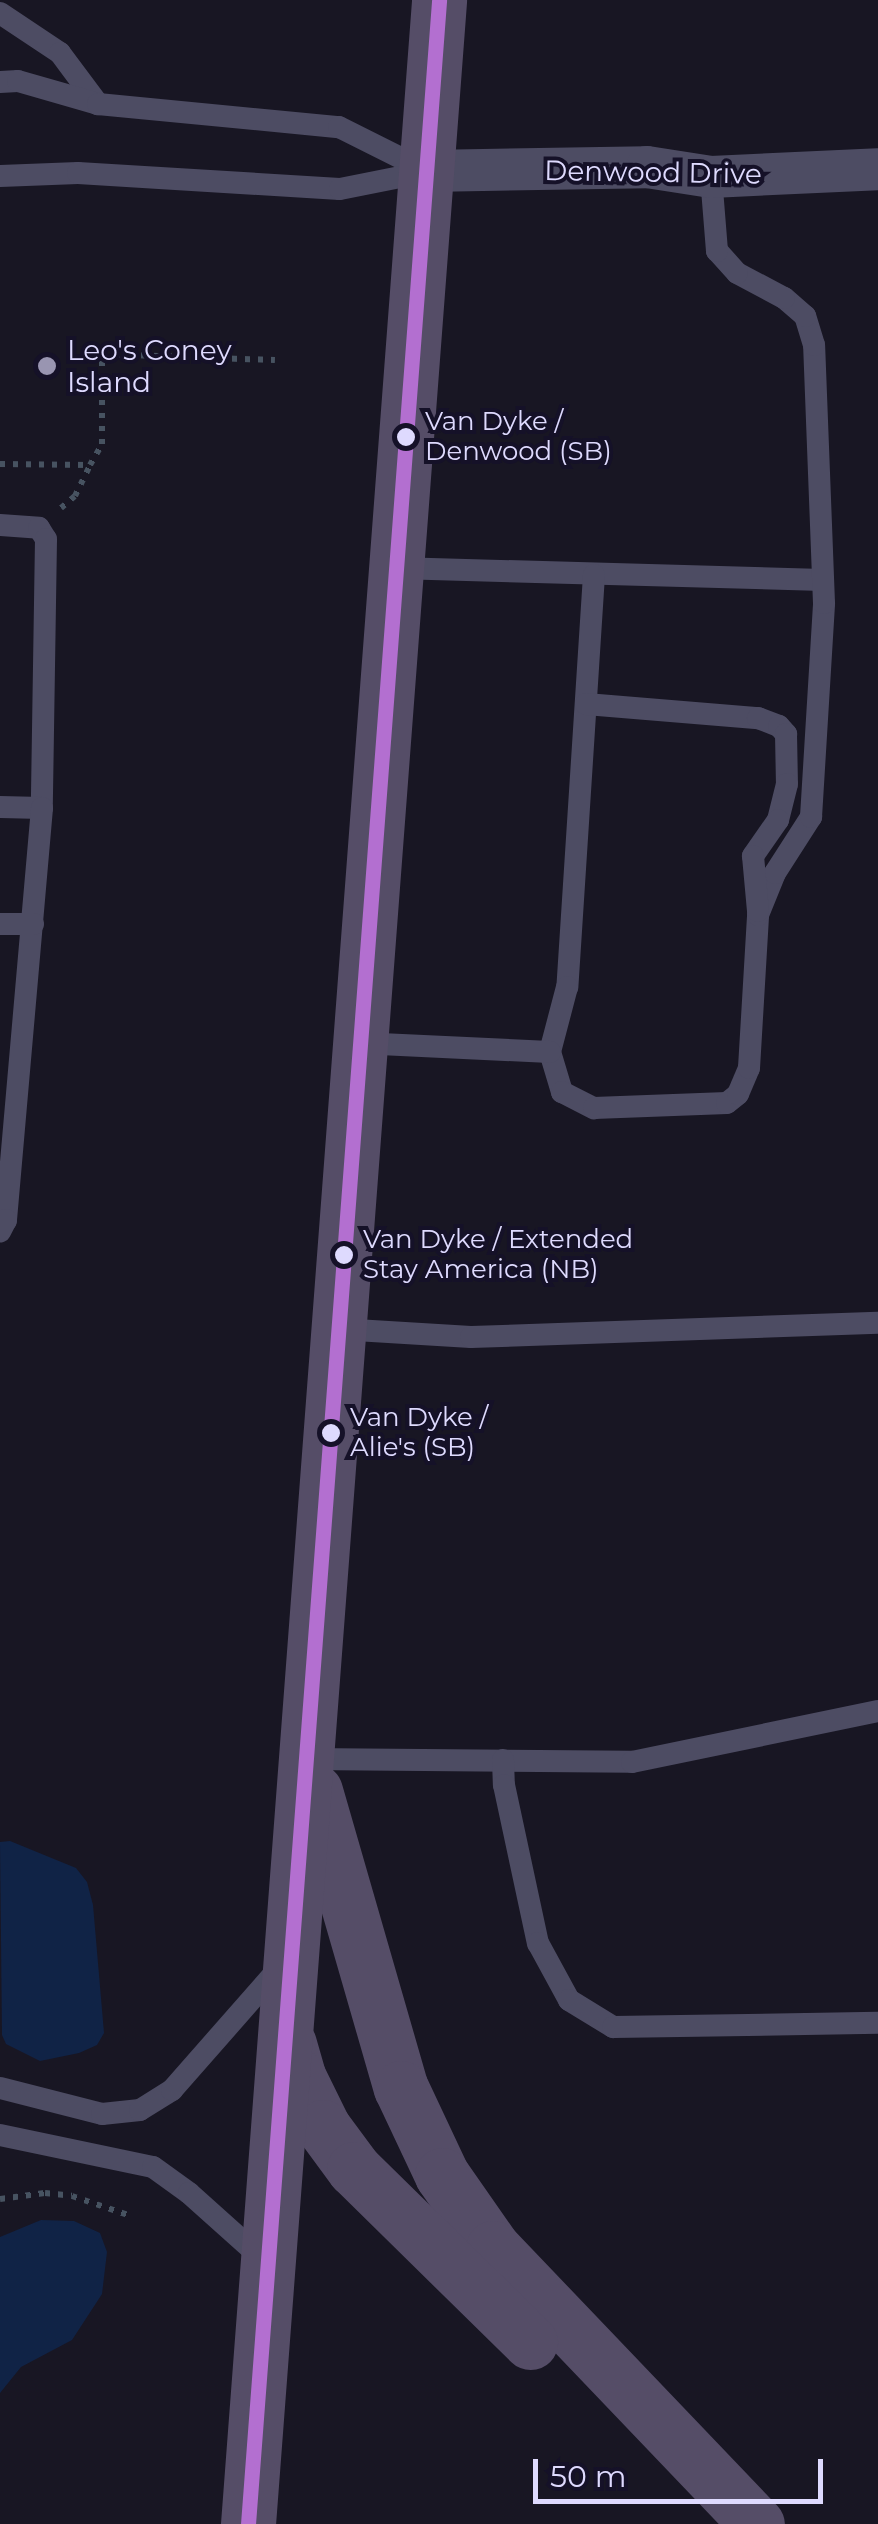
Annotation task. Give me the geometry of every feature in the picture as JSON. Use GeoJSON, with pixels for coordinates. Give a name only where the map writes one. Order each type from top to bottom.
{"type":"FeatureCollection","features":[{"type":"Feature","properties":{"kind":"main road"},"geometry":{"type":"LineString","coordinates":[[248,2524],[439,0]]}},
{"type":"Feature","properties":{"kind":"main road"},"geometry":{"type":"LineString","coordinates":[[305,1759],[401,2088],[442,2175],[493,2248],[757,2524]]}},
{"type":"Feature","properties":{"kind":"main road"},"geometry":{"type":"LineString","coordinates":[[284,2026],[298,2076],[323,2127],[354,2169],[484,2295],[705,2524]]}},
{"type":"Feature","properties":{"kind":"street","name":"Denwood Drive"},"geometry":{"type":"LineString","coordinates":[[428,171],[647,167],[711,177],[878,170]]}},
{"type":"Feature","properties":{"kind":"lane"},"geometry":{"type":"LineString","coordinates":[[0,13],[60,53],[98,104]]}},
{"type":"Feature","properties":{"kind":"lane"},"geometry":{"type":"LineString","coordinates":[[6,80],[98,104],[339,127],[428,171]]}},
{"type":"Feature","properties":{"kind":"lane"},"geometry":{"type":"LineString","coordinates":[[0,176],[78,173],[340,188],[428,171]]}},
{"type":"Feature","properties":{"kind":"lane"},"geometry":{"type":"LineString","coordinates":[[711,177],[717,251],[736,273],[784,298],[806,316],[814,344],[824,580],[810,817],[776,872],[758,915]]}},
{"type":"Feature","properties":{"kind":"lane"},"geometry":{"type":"LineString","coordinates":[[0,525],[39,528],[46,538],[42,808],[6,1220],[0,1232]]}},
{"type":"Feature","properties":{"kind":"lane"},"geometry":{"type":"LineString","coordinates":[[396,568],[824,580]]}},
{"type":"Feature","properties":{"kind":"lane"},"geometry":{"type":"LineString","coordinates":[[586,704],[758,718],[779,726],[786,734],[787,784],[778,820],[753,856],[758,915],[749,1068],[738,1094],[728,1102],[594,1108],[562,1092],[550,1052],[568,987],[594,574]]}},
{"type":"Feature","properties":{"kind":"lane"},"geometry":{"type":"LineString","coordinates":[[0,807],[42,808]]}},
{"type":"Feature","properties":{"kind":"lane"},"geometry":{"type":"LineString","coordinates":[[0,924],[32,924]]}},
{"type":"Feature","properties":{"kind":"lane"},"geometry":{"type":"LineString","coordinates":[[359,1044],[550,1052]]}},
{"type":"Feature","properties":{"kind":"lane"},"geometry":{"type":"LineString","coordinates":[[340,1328],[470,1337],[878,1323]]}},
{"type":"Feature","properties":{"kind":"lane"},"geometry":{"type":"LineString","coordinates":[[305,1759],[632,1762],[878,1711]]}},
{"type":"Feature","properties":{"kind":"lane"},"geometry":{"type":"LineString","coordinates":[[503,1760],[504,1785],[538,1943],[569,2000],[612,2028],[878,2023]]}},
{"type":"Feature","properties":{"kind":"lane"},"geometry":{"type":"LineString","coordinates":[[0,2088],[102,2114],[140,2110],[156,2102],[191,2070],[290,1956]]}},
{"type":"Feature","properties":{"kind":"lane"},"geometry":{"type":"LineString","coordinates":[[0,2135],[153,2168],[189,2193],[268,2264]]}},
{"type":"Feature","properties":{"kind":"path"},"geometry":{"type":"LineString","coordinates":[[39,528],[75,496],[102,444],[102,354],[275,360]]}},
{"type":"Feature","properties":{"kind":"path"},"geometry":{"type":"LineString","coordinates":[[0,464],[90,465]]}},
{"type":"Feature","properties":{"kind":"path"},"geometry":{"type":"LineString","coordinates":[[0,2199],[59,2195],[131,2216]]}},
{"type":"Feature","properties":{"kind":"water"},"geometry":{"type":"Polygon","coordinates":[[[10,1841],[76,1868],[87,1882],[93,1905],[104,2033],[97,2045],[79,2053],[40,2061],[6,2044],[2,2035],[0,1842],[10,1841]]]}},
{"type":"Feature","properties":{"kind":"water"},"geometry":{"type":"Polygon","coordinates":[[[41,2220],[74,2221],[100,2233],[107,2252],[102,2294],[72,2340],[21,2367],[0,2393],[0,2237],[41,2220]]]}},
{"type":"Feature","properties":{"kind":"transit line"},"geometry":{"type":"LineString","coordinates":[[248,2524],[439,0]]}},
{"type":"Feature","properties":{"kind":"place","name":"Leo's Coney Island"},"geometry":{"type":"Point","coordinates":[47,366]}},
{"type":"Feature","properties":{"kind":"place","name":"Van Dyke / Denwood (SB)"},"geometry":{"type":"Point","coordinates":[406,437]}},
{"type":"Feature","properties":{"kind":"place","name":"Van Dyke / Extended Stay America (NB)"},"geometry":{"type":"Point","coordinates":[344,1255]}},
{"type":"Feature","properties":{"kind":"place","name":"Van Dyke / Alie's (SB)"},"geometry":{"type":"Point","coordinates":[331,1433]}}]}
